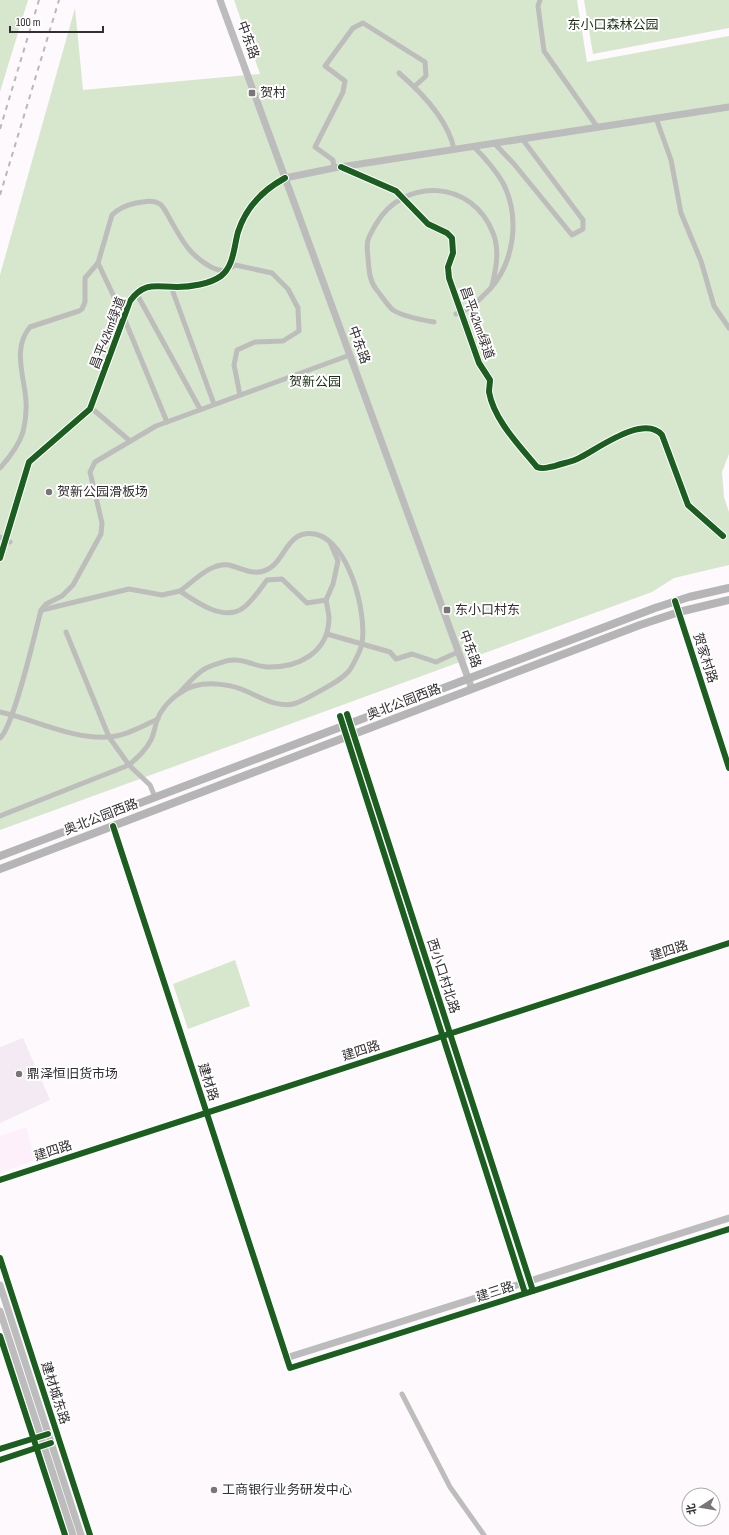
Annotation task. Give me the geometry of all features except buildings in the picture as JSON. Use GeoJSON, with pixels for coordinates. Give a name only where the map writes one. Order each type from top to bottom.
{"type":"FeatureCollection","features":[{"type":"Feature","properties":{"kind":"main road","name":"奥北公园西路"},"geometry":{"type":"LineString","coordinates":[[0,856],[675,601],[729,588]]}},
{"type":"Feature","properties":{"kind":"main road","name":"奥北公园西路"},"geometry":{"type":"LineString","coordinates":[[0,869],[350,735],[679,612],[729,600]]}},
{"type":"Feature","properties":{"kind":"street","name":"中东路"},"geometry":{"type":"LineString","coordinates":[[220,0],[472,689]]}},
{"type":"Feature","properties":{"kind":"street"},"geometry":{"type":"LineString","coordinates":[[540,0],[538,6],[544,51],[598,128]]}},
{"type":"Feature","properties":{"kind":"street"},"geometry":{"type":"LineString","coordinates":[[334,168],[333,160],[315,147],[343,92],[344,81],[325,66],[353,28],[363,23],[425,62],[426,76],[415,86]]}},
{"type":"Feature","properties":{"kind":"street"},"geometry":{"type":"LineString","coordinates":[[399,73],[415,86],[452,138],[454,150]]}},
{"type":"Feature","properties":{"kind":"street"},"geometry":{"type":"LineString","coordinates":[[285,178],[334,168],[729,107]]}},
{"type":"Feature","properties":{"kind":"street"},"geometry":{"type":"LineString","coordinates":[[656,118],[671,160],[681,213],[701,261],[714,306],[729,328]]}},
{"type":"Feature","properties":{"kind":"street"},"geometry":{"type":"LineString","coordinates":[[495,144],[514,164],[572,234],[583,229],[583,220],[523,140]]}},
{"type":"Feature","properties":{"kind":"street"},"geometry":{"type":"LineString","coordinates":[[456,314],[471,307],[492,286],[506,266],[513,234],[513,216],[509,198],[503,183],[491,165],[474,147]]}},
{"type":"Feature","properties":{"kind":"street"},"geometry":{"type":"LineString","coordinates":[[434,322],[421,320],[393,310],[371,283],[366,242],[384,212],[398,201],[418,192],[437,190],[460,196],[470,202],[487,221],[496,242],[496,263],[492,286]]}},
{"type":"Feature","properties":{"kind":"street"},"geometry":{"type":"LineString","coordinates":[[0,468],[9,458],[20,439],[25,421],[25,392],[20,365],[22,342],[26,332],[30,327],[79,312],[82,309],[85,302],[85,278],[98,263],[112,215],[124,206],[154,201],[161,205],[184,243],[200,261],[220,271],[226,272],[235,265],[272,273],[288,290],[298,308],[299,331],[283,341],[255,342],[236,350],[234,365],[240,395]]}},
{"type":"Feature","properties":{"kind":"street"},"geometry":{"type":"LineString","coordinates":[[98,263],[124,318],[167,422]]}},
{"type":"Feature","properties":{"kind":"street"},"geometry":{"type":"LineString","coordinates":[[173,292],[214,404]]}},
{"type":"Feature","properties":{"kind":"street"},"geometry":{"type":"LineString","coordinates":[[139,298],[200,409]]}},
{"type":"Feature","properties":{"kind":"street"},"geometry":{"type":"LineString","coordinates":[[0,738],[4,735],[12,715],[41,610],[46,604],[62,596],[73,586],[101,534],[102,523],[90,472],[95,462],[130,441],[167,422],[350,355]]}},
{"type":"Feature","properties":{"kind":"street"},"geometry":{"type":"LineString","coordinates":[[95,411],[130,441]]}},
{"type":"Feature","properties":{"kind":"street"},"geometry":{"type":"LineString","coordinates":[[41,610],[129,589],[162,595],[180,591],[206,572],[219,565],[230,566],[246,572],[265,571],[280,559],[287,546],[298,536],[314,534],[330,541],[336,547],[347,564],[363,620],[362,644],[351,669],[332,684],[293,704],[279,704],[240,688],[213,684],[193,686],[169,701]]}},
{"type":"Feature","properties":{"kind":"street"},"geometry":{"type":"LineString","coordinates":[[0,537],[10,542]]}},
{"type":"Feature","properties":{"kind":"street"},"geometry":{"type":"LineString","coordinates":[[0,816],[129,765],[141,754],[151,740],[158,719],[169,701],[203,669],[227,661],[246,660],[265,667],[283,667],[302,662],[316,651],[327,634],[329,618],[326,600],[333,584],[338,561],[330,541]]}},
{"type":"Feature","properties":{"kind":"street"},"geometry":{"type":"LineString","coordinates":[[180,591],[196,602],[222,614],[242,609],[267,580],[282,579],[307,603],[326,600]]}},
{"type":"Feature","properties":{"kind":"street","name":"贺家村路"},"geometry":{"type":"LineString","coordinates":[[675,601],[729,768]]}},
{"type":"Feature","properties":{"kind":"street"},"geometry":{"type":"LineString","coordinates":[[66,632],[109,737],[129,765],[150,785],[155,797]]}},
{"type":"Feature","properties":{"kind":"street"},"geometry":{"type":"LineString","coordinates":[[327,634],[390,652],[396,659],[412,654],[436,662],[458,652]]}},
{"type":"Feature","properties":{"kind":"street"},"geometry":{"type":"LineString","coordinates":[[0,712],[78,735],[109,737],[132,731],[158,719]]}},
{"type":"Feature","properties":{"kind":"street","name":"西小口村北路"},"geometry":{"type":"LineString","coordinates":[[346,725],[450,1033],[533,1291]]}},
{"type":"Feature","properties":{"kind":"street","name":"西小口村北路"},"geometry":{"type":"LineString","coordinates":[[350,735],[443,1036],[526,1293]]}},
{"type":"Feature","properties":{"kind":"street","name":"建材路"},"geometry":{"type":"LineString","coordinates":[[113,826],[290,1368]]}},
{"type":"Feature","properties":{"kind":"street","name":"建四路"},"geometry":{"type":"LineString","coordinates":[[0,1180],[729,943]]}},
{"type":"Feature","properties":{"kind":"street","name":"建三路"},"geometry":{"type":"LineString","coordinates":[[286,1358],[729,1218]]}},
{"type":"Feature","properties":{"kind":"street","name":"建三路"},"geometry":{"type":"LineString","coordinates":[[290,1368],[729,1229]]}},
{"type":"Feature","properties":{"kind":"street","name":"建材城东路"},"geometry":{"type":"LineString","coordinates":[[0,1258],[90,1535]]}},
{"type":"Feature","properties":{"kind":"street","name":"建材城东路"},"geometry":{"type":"LineString","coordinates":[[0,1285],[41,1436],[40,1447],[65,1535]]}},
{"type":"Feature","properties":{"kind":"street","name":"建材城东路"},"geometry":{"type":"LineString","coordinates":[[0,1311],[41,1436]]}},
{"type":"Feature","properties":{"kind":"street","name":"建材城东路"},"geometry":{"type":"LineString","coordinates":[[0,1336],[41,1436],[51,1443],[81,1535]]}},
{"type":"Feature","properties":{"kind":"street"},"geometry":{"type":"LineString","coordinates":[[402,1394],[450,1487],[484,1535]]}},
{"type":"Feature","properties":{"kind":"street"},"geometry":{"type":"LineString","coordinates":[[0,1449],[41,1436]]}},
{"type":"Feature","properties":{"kind":"street"},"geometry":{"type":"LineString","coordinates":[[0,1460],[51,1443]]}},
{"type":"Feature","properties":{"kind":"street","name":"建材城东路"},"geometry":{"type":"LineString","coordinates":[[40,1447],[73,1535]]}},
{"type":"Feature","properties":{"kind":"shaded area","name":"鼎泽恒旧货市场"},"geometry":{"type":"Polygon","coordinates":[[[23,1038],[50,1100],[0,1123],[0,1047],[23,1038]]]}},
{"type":"Feature","properties":{"kind":"shaded area"},"geometry":{"type":"Polygon","coordinates":[[[26,1127],[35,1160],[0,1173],[0,1136],[26,1127]]]}},
{"type":"Feature","properties":{"kind":"green space"},"geometry":{"type":"Polygon","coordinates":[[[0,0],[28,0],[0,92],[0,0]]]}},
{"type":"Feature","properties":{"kind":"green space","name":"贺新公园"},"geometry":{"type":"Polygon","coordinates":[[[234,0],[577,0],[587,62],[729,36],[729,454],[722,472],[724,497],[729,512],[729,565],[674,578],[652,592],[0,830],[0,275],[75,8],[83,90],[260,74],[234,0]]]}},
{"type":"Feature","properties":{"kind":"green space","name":"东小口森林公园"},"geometry":{"type":"Polygon","coordinates":[[[584,0],[729,0],[729,28],[593,54],[584,0]]]}},
{"type":"Feature","properties":{"kind":"green space"},"geometry":{"type":"Polygon","coordinates":[[[235,960],[250,1006],[188,1029],[173,984],[235,960]]]}},
{"type":"Feature","properties":{"kind":"railway"},"geometry":{"type":"LineString","coordinates":[[0,129],[39,0]]}},
{"type":"Feature","properties":{"kind":"railway"},"geometry":{"type":"LineString","coordinates":[[0,195],[59,0]]}},
{"type":"Feature","properties":{"kind":"cycle path","name":"昌平42km绿道"},"geometry":{"type":"LineString","coordinates":[[341,167],[396,191],[428,224],[447,233],[452,238],[453,253],[448,267],[449,278],[479,363],[490,380],[489,392],[492,402],[508,432],[537,467],[546,468],[575,460],[633,430],[644,428],[654,430],[662,435],[688,505],[723,536]]}},
{"type":"Feature","properties":{"kind":"cycle path","name":"昌平42km绿道"},"geometry":{"type":"LineString","coordinates":[[0,558],[29,462],[90,409],[130,301],[141,290],[151,286],[194,286],[206,283],[221,276],[229,267],[241,223],[251,207],[256,200],[270,188],[285,178]]}},
{"type":"Feature","properties":{"kind":"cycle path"},"geometry":{"type":"LineString","coordinates":[[675,601],[729,768]]}},
{"type":"Feature","properties":{"kind":"cycle path"},"geometry":{"type":"LineString","coordinates":[[347,714],[533,1291]]}},
{"type":"Feature","properties":{"kind":"cycle path"},"geometry":{"type":"LineString","coordinates":[[340,716],[525,1293]]}},
{"type":"Feature","properties":{"kind":"cycle path"},"geometry":{"type":"LineString","coordinates":[[113,826],[290,1368],[729,1229]]}},
{"type":"Feature","properties":{"kind":"cycle path"},"geometry":{"type":"LineString","coordinates":[[0,1180],[729,943]]}},
{"type":"Feature","properties":{"kind":"cycle path"},"geometry":{"type":"LineString","coordinates":[[0,1258],[90,1535]]}},
{"type":"Feature","properties":{"kind":"cycle path"},"geometry":{"type":"LineString","coordinates":[[0,1336],[65,1535]]}},
{"type":"Feature","properties":{"kind":"cycle path"},"geometry":{"type":"LineString","coordinates":[[0,1449],[48,1434]]}},
{"type":"Feature","properties":{"kind":"cycle path"},"geometry":{"type":"LineString","coordinates":[[0,1460],[51,1443]]}},
{"type":"Feature","properties":{"kind":"place","name":"贺村"},"geometry":{"type":"Point","coordinates":[252,93]}},
{"type":"Feature","properties":{"kind":"place","name":"贺新公园滑板场"},"geometry":{"type":"Point","coordinates":[49,492]}},
{"type":"Feature","properties":{"kind":"place","name":"东小口村东"},"geometry":{"type":"Point","coordinates":[447,610]}},
{"type":"Feature","properties":{"kind":"place","name":"鼎泽恒旧货市场"},"geometry":{"type":"Point","coordinates":[19,1074]}},
{"type":"Feature","properties":{"kind":"place","name":"工商银行业务研发中心"},"geometry":{"type":"Point","coordinates":[214,1490]}}]}
